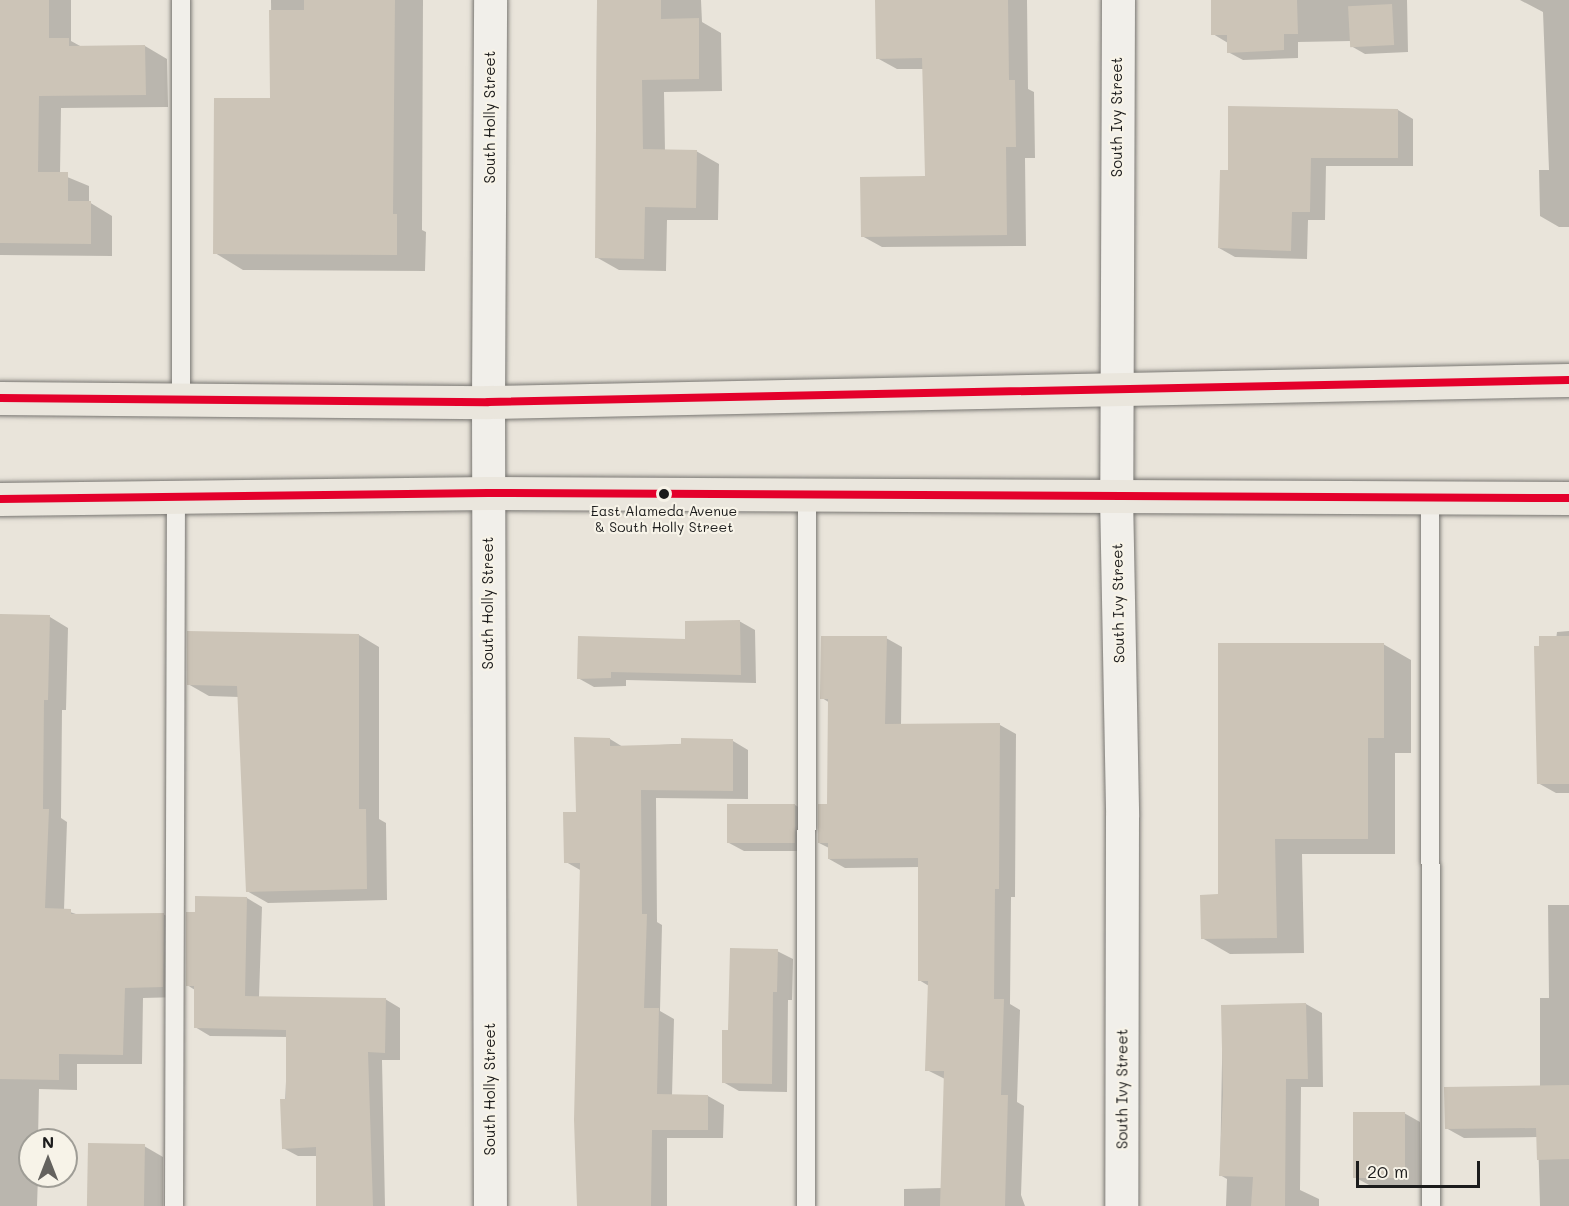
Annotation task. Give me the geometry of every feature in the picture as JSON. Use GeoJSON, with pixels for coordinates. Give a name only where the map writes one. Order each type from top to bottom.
{"type":"FeatureCollection","features":[{"type":"Feature","properties":{"kind":"main road"},"geometry":{"type":"LineString","coordinates":[[0,398],[488,402],[1569,380]]}},
{"type":"Feature","properties":{"kind":"main road"},"geometry":{"type":"LineString","coordinates":[[0,499],[488,493],[1569,498]]}},
{"type":"Feature","properties":{"kind":"street","name":"South Holly Street"},"geometry":{"type":"LineString","coordinates":[[490,0],[488,402],[490,1206]]}},
{"type":"Feature","properties":{"kind":"street","name":"South Ivy Street"},"geometry":{"type":"LineString","coordinates":[[1118,0],[1116,495],[1122,816],[1122,1206]]}},
{"type":"Feature","properties":{"kind":"lane"},"geometry":{"type":"LineString","coordinates":[[181,0],[181,401]]}},
{"type":"Feature","properties":{"kind":"lane"},"geometry":{"type":"LineString","coordinates":[[806,1206],[807,495]]}},
{"type":"Feature","properties":{"kind":"lane"},"geometry":{"type":"LineString","coordinates":[[174,1206],[176,497]]}},
{"type":"Feature","properties":{"kind":"lane"},"geometry":{"type":"LineString","coordinates":[[1430,497],[1431,1206]]}},
{"type":"Feature","properties":{"kind":"building"},"geometry":{"type":"Polygon","coordinates":[[[0,0],[49,0],[49,38],[69,38],[69,46],[145,45],[146,95],[39,96],[38,172],[68,172],[68,201],[91,201],[91,244],[0,243],[0,0]]]}},
{"type":"Feature","properties":{"kind":"building"},"geometry":{"type":"Polygon","coordinates":[[[304,0],[395,0],[393,214],[397,214],[397,255],[213,254],[214,98],[270,98],[269,10],[304,10],[304,0]]]}},
{"type":"Feature","properties":{"kind":"building"},"geometry":{"type":"Polygon","coordinates":[[[597,0],[661,0],[661,19],[699,18],[699,79],[642,80],[643,149],[697,150],[696,208],[645,207],[644,259],[595,258],[597,0]]]}},
{"type":"Feature","properties":{"kind":"building"},"geometry":{"type":"Polygon","coordinates":[[[875,0],[1008,0],[1009,80],[1015,80],[1016,147],[1006,147],[1007,235],[861,237],[860,177],[925,176],[922,58],[876,59],[875,0]]]}},
{"type":"Feature","properties":{"kind":"building"},"geometry":{"type":"Polygon","coordinates":[[[1211,0],[1297,0],[1298,34],[1284,34],[1284,50],[1227,53],[1227,35],[1211,35],[1211,0]]]}},
{"type":"Feature","properties":{"kind":"building"},"geometry":{"type":"Polygon","coordinates":[[[1392,4],[1394,45],[1350,47],[1348,6],[1392,4]]]}},
{"type":"Feature","properties":{"kind":"building"},"geometry":{"type":"Polygon","coordinates":[[[1228,106],[1398,109],[1398,158],[1311,158],[1310,212],[1292,212],[1291,251],[1218,248],[1220,170],[1228,170],[1228,106]]]}},
{"type":"Feature","properties":{"kind":"building"},"geometry":{"type":"Polygon","coordinates":[[[0,614],[50,615],[48,700],[44,700],[43,809],[49,809],[45,908],[71,909],[71,914],[164,913],[163,987],[125,988],[123,1055],[59,1054],[59,1080],[0,1079],[0,614]]]}},
{"type":"Feature","properties":{"kind":"building"},"geometry":{"type":"Polygon","coordinates":[[[740,620],[741,675],[611,672],[611,678],[577,679],[578,636],[685,639],[685,621],[740,620]]]}},
{"type":"Feature","properties":{"kind":"building"},"geometry":{"type":"Polygon","coordinates":[[[187,631],[359,634],[359,809],[366,809],[367,889],[246,892],[237,686],[187,685],[187,631]]]}},
{"type":"Feature","properties":{"kind":"building"},"geometry":{"type":"Polygon","coordinates":[[[821,636],[887,636],[885,724],[1000,723],[999,889],[995,889],[994,999],[1004,999],[1001,1095],[1008,1095],[1005,1206],[940,1206],[944,1071],[925,1071],[928,981],[918,981],[918,858],[828,859],[828,843],[818,843],[818,804],[827,804],[828,699],[820,699],[821,636]]]}},
{"type":"Feature","properties":{"kind":"building"},"geometry":{"type":"Polygon","coordinates":[[[1539,636],[1569,636],[1569,784],[1537,784],[1534,646],[1539,646],[1539,636]]]}},
{"type":"Feature","properties":{"kind":"building"},"geometry":{"type":"Polygon","coordinates":[[[1218,643],[1384,643],[1384,738],[1368,738],[1368,839],[1275,839],[1277,938],[1201,939],[1200,895],[1218,894],[1218,643]]]}},
{"type":"Feature","properties":{"kind":"building"},"geometry":{"type":"Polygon","coordinates":[[[574,737],[610,738],[610,746],[681,744],[681,738],[733,739],[733,791],[641,790],[642,914],[647,914],[644,1008],[659,1008],[657,1094],[708,1095],[708,1130],[652,1130],[651,1206],[577,1206],[574,1120],[580,863],[564,863],[563,812],[576,812],[574,737]]]}},
{"type":"Feature","properties":{"kind":"building"},"geometry":{"type":"Polygon","coordinates":[[[727,804],[795,804],[795,843],[727,843],[727,804]]]}},
{"type":"Feature","properties":{"kind":"building"},"geometry":{"type":"Polygon","coordinates":[[[195,896],[247,897],[245,996],[386,998],[385,1053],[368,1052],[373,1206],[316,1206],[316,1147],[282,1149],[280,1099],[286,1099],[286,1030],[194,1028],[194,986],[186,986],[186,912],[195,912],[195,896]]]}},
{"type":"Feature","properties":{"kind":"building"},"geometry":{"type":"Polygon","coordinates":[[[730,948],[778,949],[777,992],[773,992],[772,1084],[722,1083],[722,1030],[728,1030],[730,948]]]}},
{"type":"Feature","properties":{"kind":"building"},"geometry":{"type":"Polygon","coordinates":[[[1306,1003],[1308,1079],[1286,1079],[1285,1206],[1251,1206],[1253,1177],[1219,1176],[1223,1094],[1221,1005],[1306,1003]]]}},
{"type":"Feature","properties":{"kind":"building"},"geometry":{"type":"Polygon","coordinates":[[[1569,1085],[1569,1159],[1537,1160],[1536,1128],[1445,1129],[1444,1087],[1569,1085]]]}},
{"type":"Feature","properties":{"kind":"building"},"geometry":{"type":"Polygon","coordinates":[[[1353,1112],[1405,1112],[1405,1178],[1353,1178],[1353,1112]]]}},
{"type":"Feature","properties":{"kind":"building"},"geometry":{"type":"Polygon","coordinates":[[[88,1143],[145,1144],[144,1206],[87,1206],[88,1143]]]}},
{"type":"Feature","properties":{"kind":"transit line"},"geometry":{"type":"LineString","coordinates":[[0,398],[488,402],[1569,380]]}},
{"type":"Feature","properties":{"kind":"transit line"},"geometry":{"type":"LineString","coordinates":[[0,499],[488,493],[1569,498]]}},
{"type":"Feature","properties":{"kind":"place","name":"East Alameda Avenue & South Holly Street"},"geometry":{"type":"Point","coordinates":[664,494]}}]}
